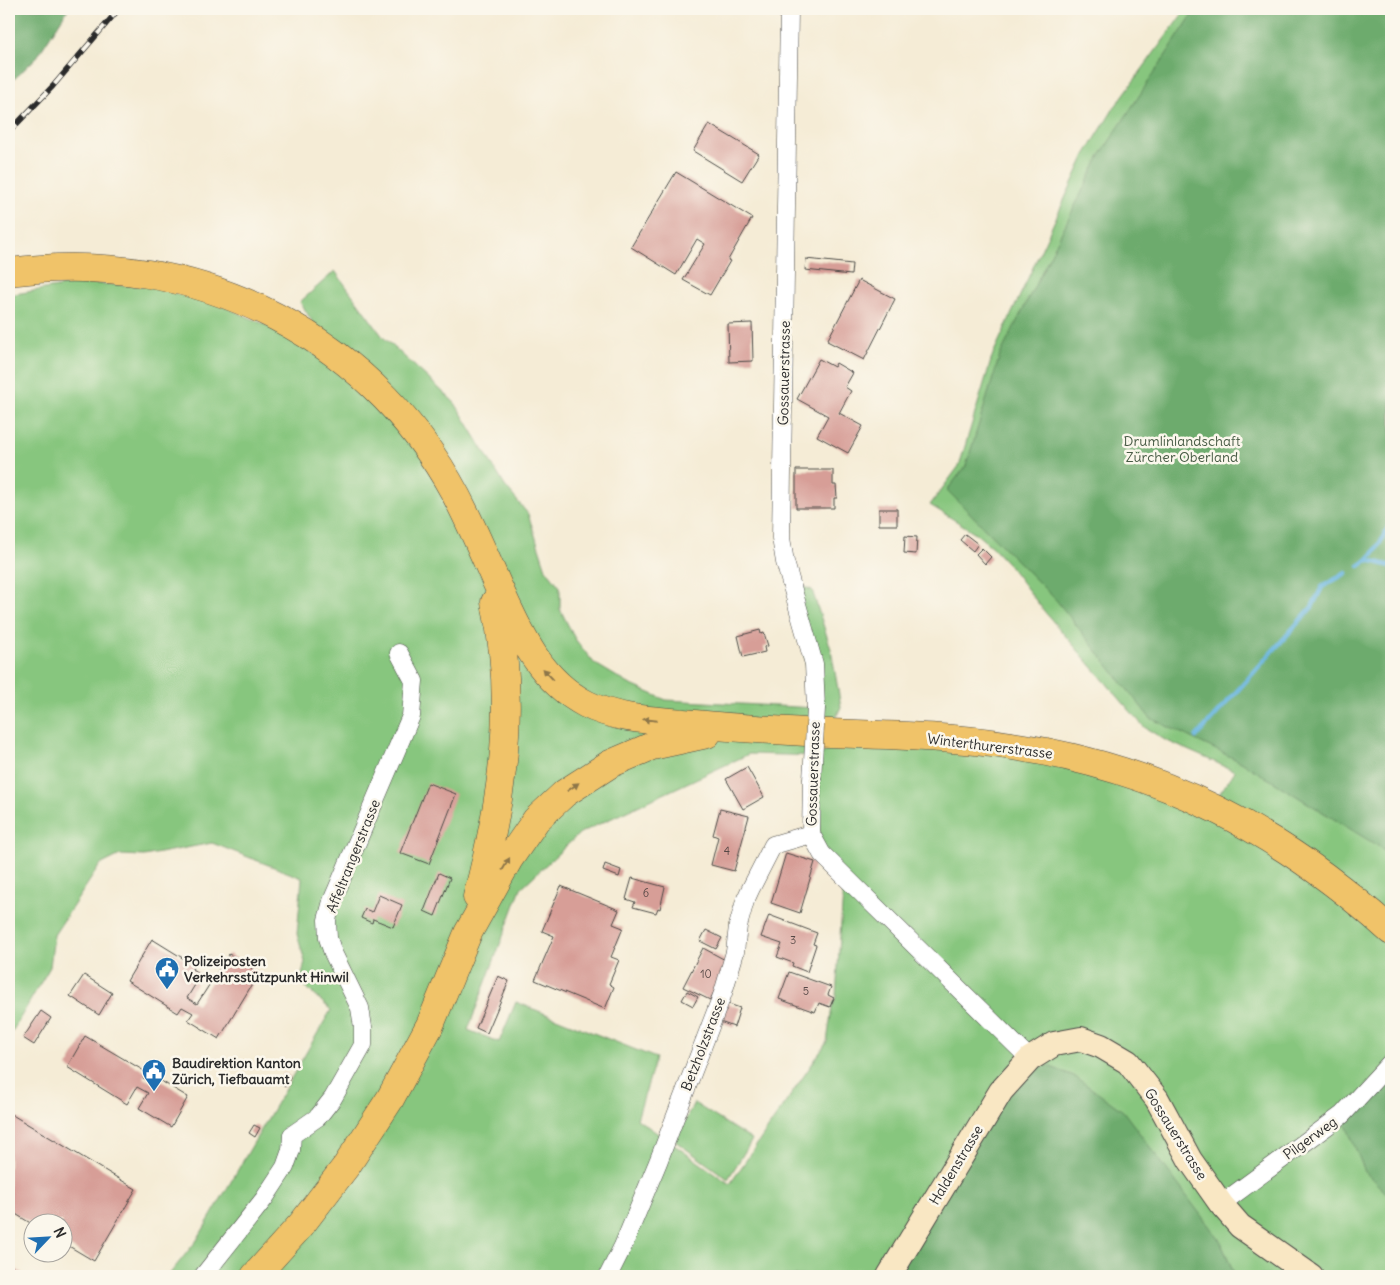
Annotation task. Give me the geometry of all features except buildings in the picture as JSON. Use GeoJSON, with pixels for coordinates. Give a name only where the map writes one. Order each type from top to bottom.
{"type":"FeatureCollection","features":[{"type":"Feature","properties":{"kind":"highway"},"geometry":{"type":"LineString","coordinates":[[9,272],[48,268],[142,272],[214,290],[254,305],[314,338],[336,353],[386,398],[411,426],[436,460],[459,501],[511,615],[532,655],[553,680],[586,704],[613,714],[637,719],[750,730]]}},
{"type":"Feature","properties":{"kind":"highway"},"geometry":{"type":"LineString","coordinates":[[468,933],[498,806],[505,747],[506,714],[504,656],[499,625],[486,570],[470,524]]}},
{"type":"Feature","properties":{"kind":"highway"},"geometry":{"type":"LineString","coordinates":[[260,1272],[301,1224],[347,1165],[390,1099],[430,1025],[468,933],[509,859],[536,820],[565,793],[582,781],[610,764],[638,751],[686,738],[750,730]]}},
{"type":"Feature","properties":{"kind":"highway","name":"Winterthurerstrasse"},"geometry":{"type":"LineString","coordinates":[[750,730],[913,736],[982,742],[1050,752],[1136,775],[1211,806],[1274,840],[1337,885],[1391,931]]}},
{"type":"Feature","properties":{"kind":"street","name":"Gossauerstrasse"},"geometry":{"type":"LineString","coordinates":[[790,9],[781,538],[785,562],[814,664],[816,708],[811,834],[822,854],[844,877],[1030,1059],[1054,1044],[1081,1040],[1102,1046],[1128,1062],[1157,1100],[1190,1160],[1221,1204],[1240,1226],[1311,1276]]}},
{"type":"Feature","properties":{"kind":"street","name":"Affeltrangerstrasse"},"geometry":{"type":"LineString","coordinates":[[204,1276],[264,1199],[285,1167],[291,1150],[292,1135],[318,1117],[333,1098],[363,1045],[363,1026],[360,1008],[333,953],[328,938],[327,920],[332,901],[411,716],[414,681],[398,653]]}},
{"type":"Feature","properties":{"kind":"street","name":"Betzholzstrasse"},"geometry":{"type":"LineString","coordinates":[[608,1276],[623,1246],[658,1162],[722,993],[735,952],[738,926],[750,890],[773,844],[811,834]]}},
{"type":"Feature","properties":{"kind":"street","name":"Haldenstrasse"},"geometry":{"type":"LineString","coordinates":[[889,1276],[1001,1091],[1030,1059]]}},
{"type":"Feature","properties":{"kind":"street","name":"Pilgerweg"},"geometry":{"type":"LineString","coordinates":[[1221,1204],[1342,1115],[1391,1062]]}},
{"type":"Feature","properties":{"kind":"green space"},"geometry":{"type":"Polygon","coordinates":[[[9,9],[68,9],[37,57],[9,84],[9,9]]]}},
{"type":"Feature","properties":{"kind":"green space"},"geometry":{"type":"Polygon","coordinates":[[[1186,9],[1391,9],[1391,1062],[1365,1172],[1391,1198],[1391,1276],[1235,1276],[1221,1242],[889,1276],[168,1276],[197,1240],[331,1010],[300,982],[305,962],[297,934],[302,878],[212,843],[144,856],[120,855],[100,865],[54,935],[50,967],[9,1037],[9,295],[81,283],[148,286],[223,306],[280,331],[345,374],[300,302],[335,271],[383,337],[455,403],[505,486],[528,514],[546,569],[560,587],[560,609],[575,639],[594,663],[629,684],[666,700],[815,708],[790,582],[812,590],[831,649],[841,707],[818,755],[840,745],[964,740],[1211,806],[1235,771],[1165,740],[1144,727],[1044,611],[1009,565],[992,547],[974,532],[930,505],[959,466],[993,354],[1085,155],[1114,108],[1186,9]],[[749,754],[580,833],[521,888],[468,1030],[499,1042],[516,1002],[656,1058],[637,1119],[730,1184],[827,1042],[832,1007],[836,996],[844,877],[811,834],[818,756],[749,754]]]}},
{"type":"Feature","properties":{"kind":"green space","name":"Drumlinlandschaft Zürcher Oberland"},"geometry":{"type":"Polygon","coordinates":[[[1196,9],[1391,9],[1391,854],[1241,762],[1150,718],[1057,601],[947,490],[966,466],[1000,355],[1101,154],[1196,9]]]}},
{"type":"Feature","properties":{"kind":"green space"},"geometry":{"type":"Polygon","coordinates":[[[1030,1059],[1074,1076],[1123,1111],[1221,1242],[1235,1276],[889,1276],[1030,1059]]]}},
{"type":"Feature","properties":{"kind":"green space"},"geometry":{"type":"Polygon","coordinates":[[[1391,1062],[1391,1198],[1365,1172],[1342,1115],[1391,1062]]]}},
{"type":"Feature","properties":{"kind":"green space"},"geometry":{"type":"Polygon","coordinates":[[[694,1103],[752,1140],[728,1179],[675,1141],[694,1103]]]}},
{"type":"Feature","properties":{"kind":"waterway"},"geometry":{"type":"LineString","coordinates":[[1359,566],[1374,552],[1391,522]]}},
{"type":"Feature","properties":{"kind":"waterway"},"geometry":{"type":"LineString","coordinates":[[1368,560],[1391,566]]}},
{"type":"Feature","properties":{"kind":"waterway"},"geometry":{"type":"LineString","coordinates":[[1196,737],[1312,607],[1322,587],[1346,573]]}},
{"type":"Feature","properties":{"kind":"railway"},"geometry":{"type":"LineString","coordinates":[[9,132],[53,86],[119,9]]}},
{"type":"Feature","properties":{"kind":"place","name":"Polizeiposten Verkehrsstützpunkt Hinwil"},"geometry":{"type":"Point","coordinates":[167,990]}},
{"type":"Feature","properties":{"kind":"place","name":"Baudirektion Kanton Zürich, Tiefbauamt"},"geometry":{"type":"Point","coordinates":[154,1092]}}]}
